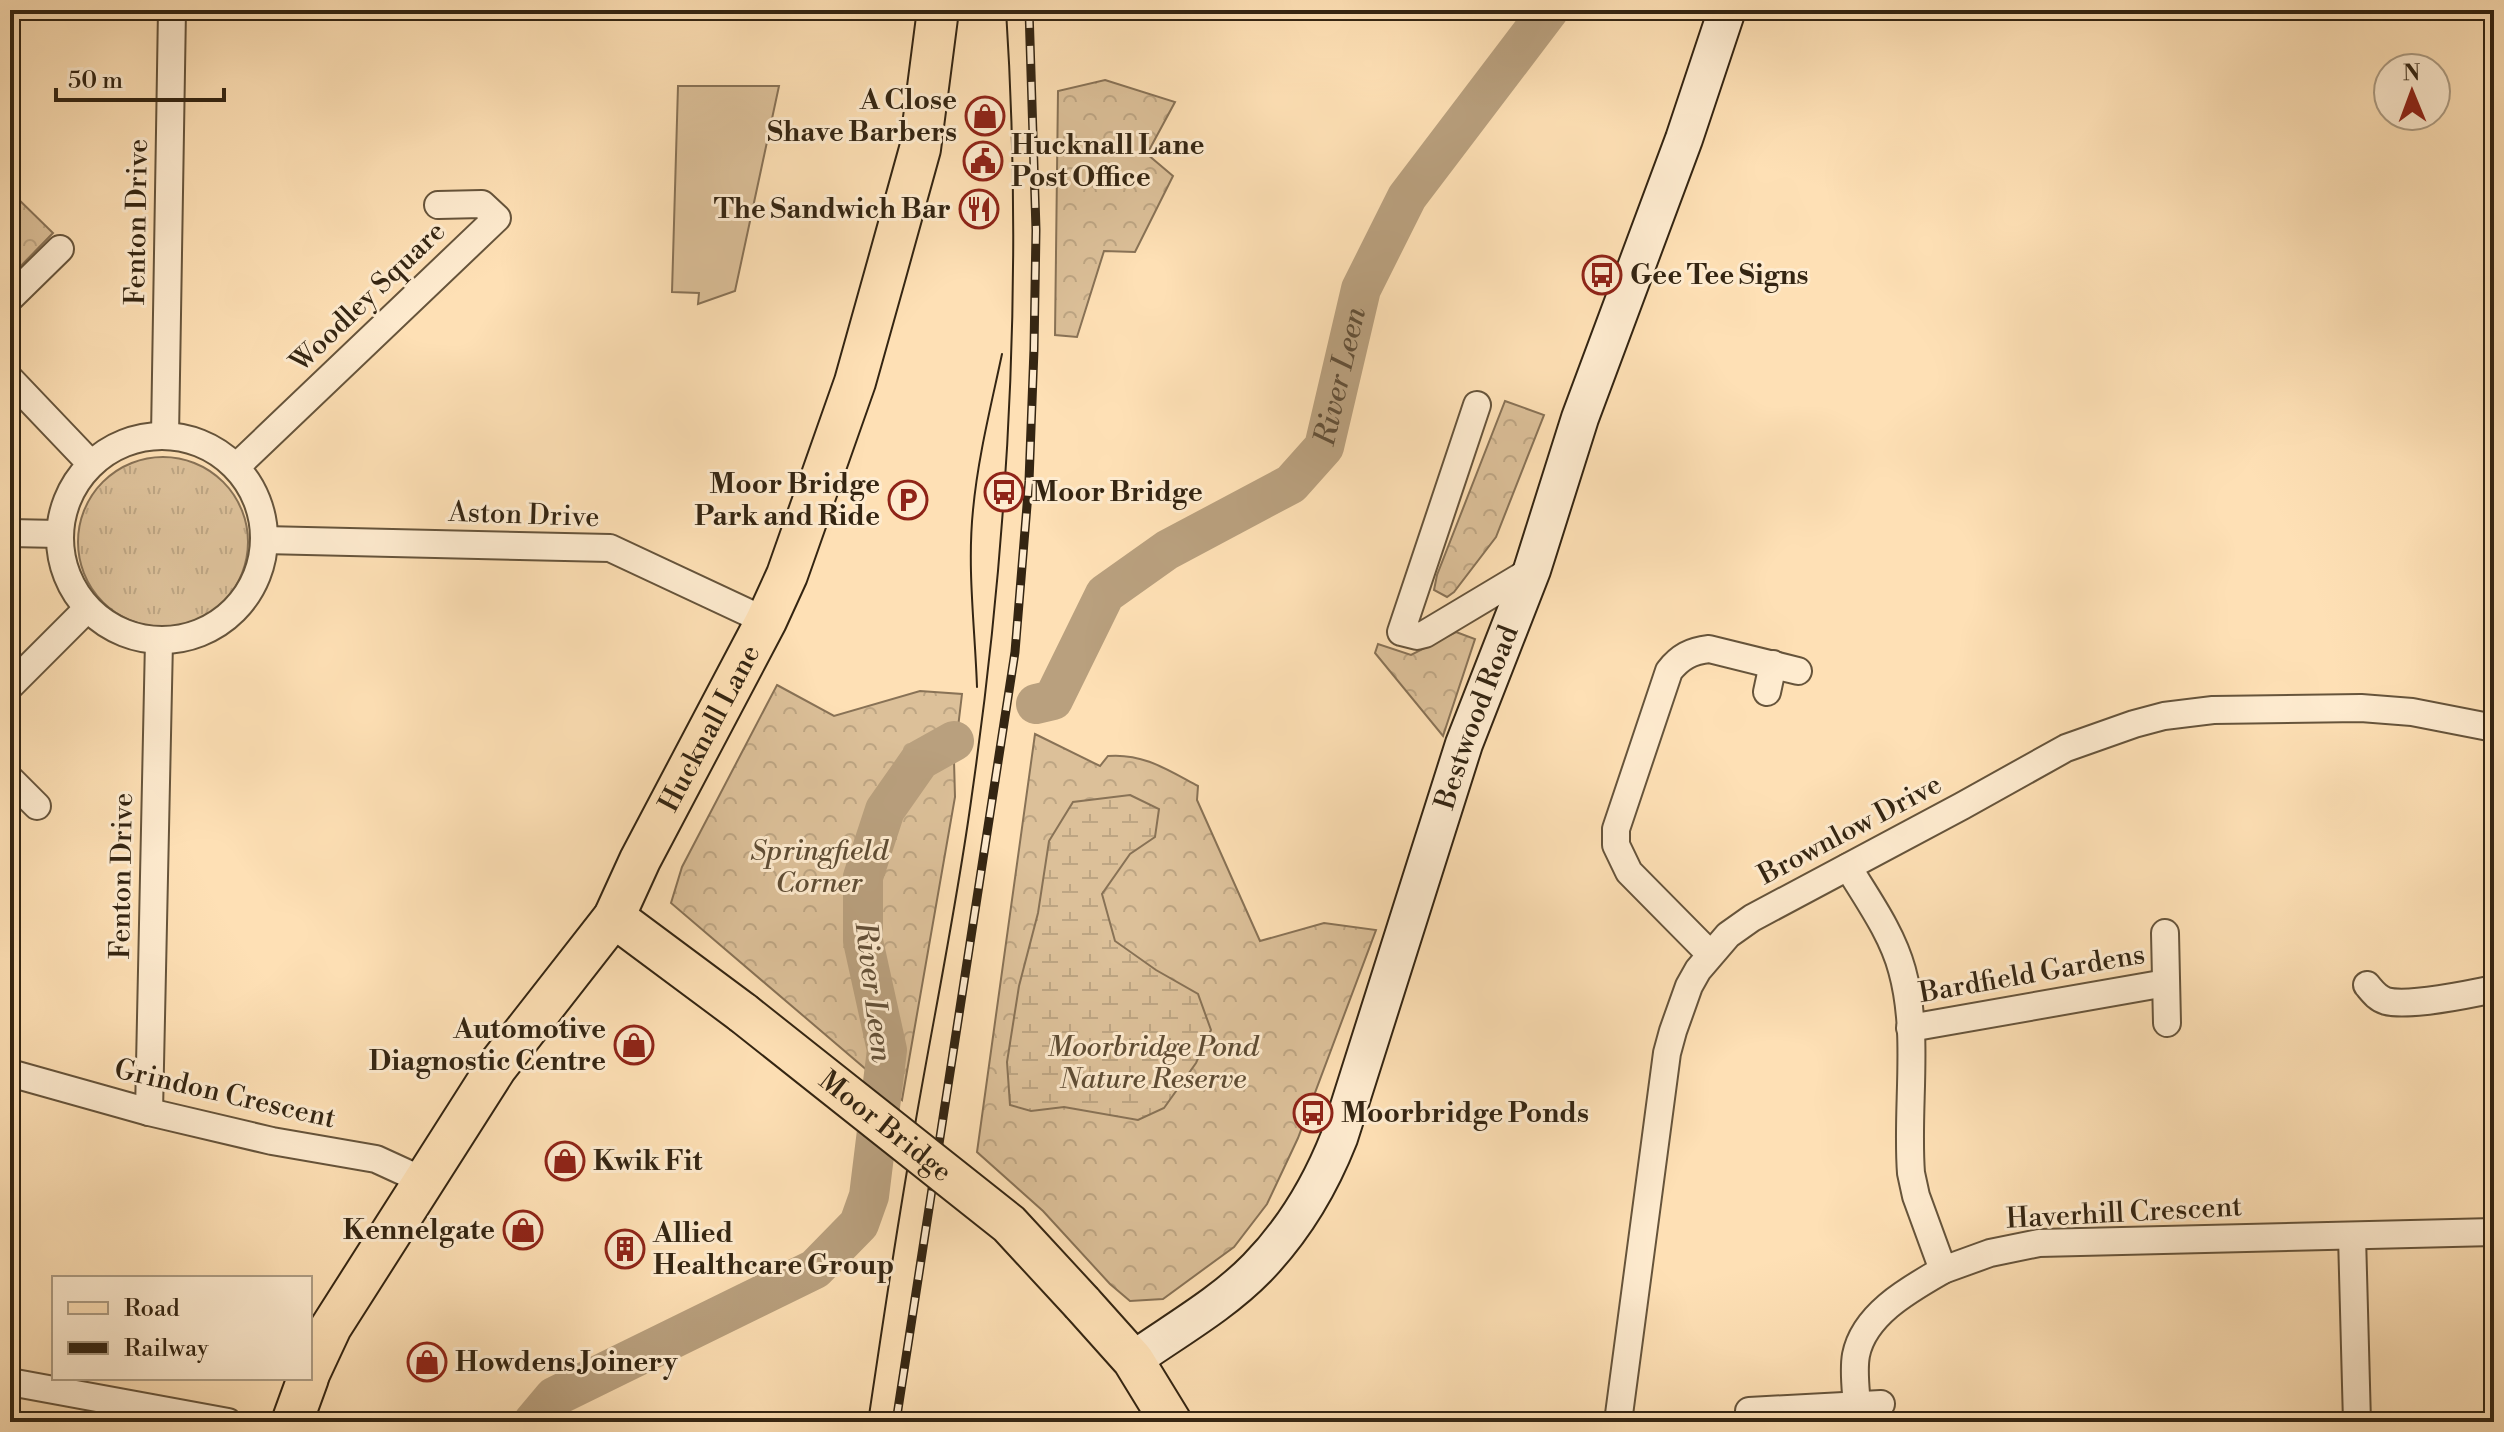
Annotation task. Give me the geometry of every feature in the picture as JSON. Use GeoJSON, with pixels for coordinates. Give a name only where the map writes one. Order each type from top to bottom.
{"type":"FeatureCollection","features":[{"type":"Feature","properties":{"kind":"main road","name":"Hucknall Lane"},"geometry":{"type":"LineString","coordinates":[[312,1368],[331,1327],[496,1068],[614,917],[640,860],[766,621],[787,575],[855,382],[881,291],[920,149],[938,10]]}},
{"type":"Feature","properties":{"kind":"main road","name":"Bestwood Road"},"geometry":{"type":"LineString","coordinates":[[1133,1360],[1208,1308],[1256,1269],[1290,1229],[1325,1173],[1339,1138],[1464,744],[1532,570],[1580,418],[1684,139],[1727,10]]}},
{"type":"Feature","properties":{"kind":"main road","name":"Moor Bridge"},"geometry":{"type":"LineString","coordinates":[[614,917],[743,1013],[1009,1224],[1133,1360],[1171,1422]]}},
{"type":"Feature","properties":{"kind":"main road"},"geometry":{"type":"LineString","coordinates":[[292,1422],[307,1380]]}},
{"type":"Feature","properties":{"kind":"street","name":"Fenton Drive"},"geometry":{"type":"LineString","coordinates":[[165,436],[172,10]]}},
{"type":"Feature","properties":{"kind":"street","name":"Woodley Square"},"geometry":{"type":"LineString","coordinates":[[236,467],[497,218],[482,204],[438,205]]}},
{"type":"Feature","properties":{"kind":"street"},"geometry":{"type":"LineString","coordinates":[[10,298],[60,249]]}},
{"type":"Feature","properties":{"kind":"street"},"geometry":{"type":"LineString","coordinates":[[10,379],[91,464]]}},
{"type":"Feature","properties":{"kind":"street"},"geometry":{"type":"LineString","coordinates":[[1477,419],[1401,632],[1417,636],[1425,634],[1532,570]]}},
{"type":"Feature","properties":{"kind":"street"},"geometry":{"type":"LineString","coordinates":[[165,436],[204,445],[236,467],[257,501],[264,540],[261,565],[251,588],[236,609],[214,626],[187,637],[159,641],[132,636],[108,626],[87,609],[71,587],[66,574],[59,534],[68,496],[91,464],[125,442],[165,436]]}},
{"type":"Feature","properties":{"kind":"street"},"geometry":{"type":"LineString","coordinates":[[10,533],[59,534]]}},
{"type":"Feature","properties":{"kind":"street","name":"Aston Drive"},"geometry":{"type":"LineString","coordinates":[[264,540],[610,548],[766,621]]}},
{"type":"Feature","properties":{"kind":"street"},"geometry":{"type":"LineString","coordinates":[[10,686],[87,609]]}},
{"type":"Feature","properties":{"kind":"street","name":"Fenton Drive"},"geometry":{"type":"LineString","coordinates":[[149,1112],[159,641]]}},
{"type":"Feature","properties":{"kind":"street"},"geometry":{"type":"LineString","coordinates":[[1710,954],[1629,872],[1616,845],[1616,829],[1669,671],[1679,659],[1694,651],[1709,649],[1786,668],[1767,692]]}},
{"type":"Feature","properties":{"kind":"street","name":"Brownlow Drive"},"geometry":{"type":"LineString","coordinates":[[1618,1422],[1667,1053],[1689,986],[1710,954],[1728,935],[1752,918],[2066,748],[2101,734],[2164,716],[2213,710],[2361,708],[2412,712],[2494,728]]}},
{"type":"Feature","properties":{"kind":"street"},"geometry":{"type":"LineString","coordinates":[[10,779],[37,806]]}},
{"type":"Feature","properties":{"kind":"street"},"geometry":{"type":"LineString","coordinates":[[1848,867],[1891,938],[1903,973],[1910,1028],[1911,1173],[1916,1196],[1943,1270]]}},
{"type":"Feature","properties":{"kind":"street","name":"Bardfield Gardens"},"geometry":{"type":"LineString","coordinates":[[2165,933],[2167,1023]]}},
{"type":"Feature","properties":{"kind":"street","name":"Bardfield Gardens"},"geometry":{"type":"LineString","coordinates":[[1910,1028],[2166,983]]}},
{"type":"Feature","properties":{"kind":"street"},"geometry":{"type":"LineString","coordinates":[[2367,985],[2376,996],[2389,1002],[2454,998],[2494,989]]}},
{"type":"Feature","properties":{"kind":"street","name":"Grindon Crescent"},"geometry":{"type":"LineString","coordinates":[[10,1073],[149,1112],[272,1141],[376,1159],[424,1181]]}},
{"type":"Feature","properties":{"kind":"street","name":"Haverhill Crescent"},"geometry":{"type":"LineString","coordinates":[[1749,1411],[1869,1405],[1856,1358],[1861,1338],[1871,1322],[1912,1288],[1943,1270],[1990,1253],[2039,1243],[2494,1232]]}},
{"type":"Feature","properties":{"kind":"street"},"geometry":{"type":"LineString","coordinates":[[2352,1236],[2357,1422]]}},
{"type":"Feature","properties":{"kind":"street"},"geometry":{"type":"LineString","coordinates":[[10,1382],[228,1422]]}},
{"type":"Feature","properties":{"kind":"green space"},"geometry":{"type":"Polygon","coordinates":[[[1105,80],[1175,102],[1147,154],[1173,176],[1135,252],[1104,251],[1077,337],[1055,335],[1058,91],[1105,80]]]}},
{"type":"Feature","properties":{"kind":"green space"},"geometry":{"type":"Polygon","coordinates":[[[678,86],[779,86],[735,291],[698,304],[699,293],[672,292],[678,86]]]}},
{"type":"Feature","properties":{"kind":"green space"},"geometry":{"type":"Polygon","coordinates":[[[10,191],[53,233],[10,277],[10,191]]]}},
{"type":"Feature","properties":{"kind":"green space"},"geometry":{"type":"Polygon","coordinates":[[[1505,401],[1544,415],[1496,537],[1447,597],[1434,590],[1437,575],[1505,401]]]}},
{"type":"Feature","properties":{"kind":"green space"},"geometry":{"type":"Polygon","coordinates":[[[163,457],[196,463],[223,482],[242,509],[248,542],[242,575],[223,602],[196,621],[163,627],[130,621],[103,602],[84,575],[78,542],[84,509],[103,482],[130,463],[163,457]]]}},
{"type":"Feature","properties":{"kind":"green space"},"geometry":{"type":"Polygon","coordinates":[[[1456,632],[1475,639],[1443,736],[1375,653],[1378,644],[1411,655],[1456,632]]]}},
{"type":"Feature","properties":{"kind":"green space","name":"Springfield Corner"},"geometry":{"type":"Polygon","coordinates":[[[777,685],[834,716],[920,691],[962,694],[954,761],[955,797],[902,1100],[671,903],[682,867],[777,685]]]}},
{"type":"Feature","properties":{"kind":"green space","name":"Moorbridge Pond Nature Reserve"},"geometry":{"type":"Polygon","coordinates":[[[1035,734],[1100,766],[1108,756],[1133,757],[1155,764],[1198,786],[1197,800],[1260,941],[1324,923],[1376,930],[1298,1138],[1267,1204],[1234,1247],[1163,1299],[1130,1301],[1110,1284],[1043,1211],[977,1152],[1035,734]]]}},
{"type":"Feature","properties":{"kind":"green space"},"geometry":{"type":"Polygon","coordinates":[[[1130,795],[1159,809],[1155,837],[1130,854],[1102,894],[1115,941],[1198,994],[1211,1030],[1196,1063],[1164,1108],[1138,1120],[1064,1107],[1031,1111],[1010,1105],[1007,1062],[1019,986],[1038,913],[1049,841],[1073,802],[1130,795]]]}},
{"type":"Feature","properties":{"kind":"waterway","name":"River Leen"},"geometry":{"type":"LineString","coordinates":[[1036,704],[1053,700],[1105,594],[1167,550],[1291,484],[1324,447],[1361,289],[1407,197],[1549,10]]}},
{"type":"Feature","properties":{"kind":"waterway","name":"River Leen"},"geometry":{"type":"LineString","coordinates":[[533,1422],[554,1397],[815,1269],[859,1224],[869,1196],[887,1050],[863,941],[863,877],[885,810],[920,760],[954,741]]}},
{"type":"Feature","properties":{"kind":"tram line"},"geometry":{"type":"LineString","coordinates":[[868,1422],[902,1199],[966,836],[995,599],[1004,501],[1012,305],[1013,206],[1006,10]]}},
{"type":"Feature","properties":{"kind":"tram line"},"geometry":{"type":"LineString","coordinates":[[977,687],[971,532],[981,451],[1002,354]]}},
{"type":"Feature","properties":{"kind":"railway"},"geometry":{"type":"LineString","coordinates":[[896,1422],[1015,652],[1029,481],[1034,349],[1036,230],[1029,10]]}},
{"type":"Feature","properties":{"kind":"place","name":"A Close Shave Barbers"},"geometry":{"type":"Point","coordinates":[985,116]}},
{"type":"Feature","properties":{"kind":"place","name":"Hucknall Lane Post Office"},"geometry":{"type":"Point","coordinates":[983,161]}},
{"type":"Feature","properties":{"kind":"place","name":"The Sandwich Bar"},"geometry":{"type":"Point","coordinates":[979,209]}},
{"type":"Feature","properties":{"kind":"place","name":"Gee Tee Signs"},"geometry":{"type":"Point","coordinates":[1602,275]}},
{"type":"Feature","properties":{"kind":"place","name":"Moor Bridge"},"geometry":{"type":"Point","coordinates":[1004,492]}},
{"type":"Feature","properties":{"kind":"place","name":"Moor Bridge Park and Ride"},"geometry":{"type":"Point","coordinates":[908,500]}},
{"type":"Feature","properties":{"kind":"place","name":"Automotive Diagnostic Centre"},"geometry":{"type":"Point","coordinates":[634,1045]}},
{"type":"Feature","properties":{"kind":"place","name":"Moorbridge Ponds"},"geometry":{"type":"Point","coordinates":[1313,1113]}},
{"type":"Feature","properties":{"kind":"place","name":"Kwik Fit"},"geometry":{"type":"Point","coordinates":[565,1161]}},
{"type":"Feature","properties":{"kind":"place","name":"Kennelgate"},"geometry":{"type":"Point","coordinates":[523,1230]}},
{"type":"Feature","properties":{"kind":"place","name":"Allied Healthcare Group"},"geometry":{"type":"Point","coordinates":[625,1249]}},
{"type":"Feature","properties":{"kind":"place","name":"Howdens Joinery"},"geometry":{"type":"Point","coordinates":[427,1362]}}]}
